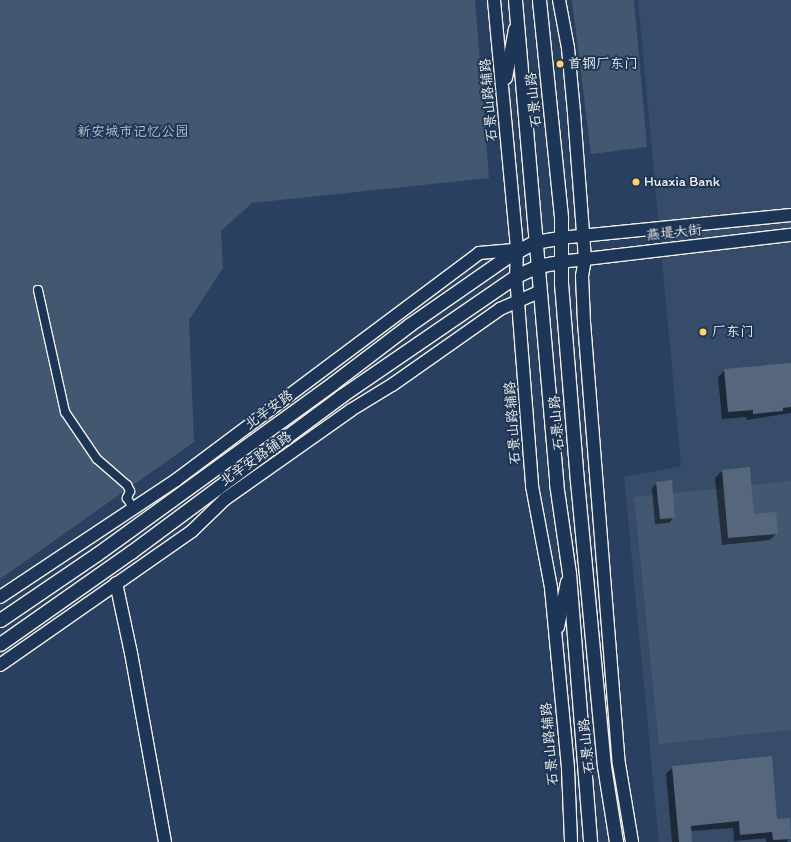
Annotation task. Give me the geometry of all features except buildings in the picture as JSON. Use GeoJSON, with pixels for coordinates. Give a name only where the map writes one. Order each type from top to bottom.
{"type":"FeatureCollection","features":[{"type":"Feature","properties":{"kind":"main road","name":"石景山路"},"geometry":{"type":"LineString","coordinates":[[515,0],[534,242],[556,483],[569,573],[589,839]]}},
{"type":"Feature","properties":{"kind":"main road","name":"石景山路"},"geometry":{"type":"LineString","coordinates":[[539,0],[556,160],[560,262],[577,473],[604,766],[616,842]]}},
{"type":"Feature","properties":{"kind":"main road","name":"北辛安路"},"geometry":{"type":"LineString","coordinates":[[0,620],[333,383],[408,325],[517,250],[534,242],[560,238]]}},
{"type":"Feature","properties":{"kind":"main road"},"geometry":{"type":"LineString","coordinates":[[0,644],[131,552],[274,445],[516,276],[537,266],[560,262]]}},
{"type":"Feature","properties":{"kind":"street","name":"石景山路辅路"},"geometry":{"type":"LineString","coordinates":[[494,0],[517,250],[516,276],[532,486],[552,588],[568,769],[571,842]]}},
{"type":"Feature","properties":{"kind":"street"},"geometry":{"type":"LineString","coordinates":[[560,0],[568,48],[585,259],[582,276],[584,322],[620,777],[632,842]]}},
{"type":"Feature","properties":{"kind":"street"},"geometry":{"type":"LineString","coordinates":[[503,90],[517,20]]}},
{"type":"Feature","properties":{"kind":"street","name":"燕堤大街"},"geometry":{"type":"LineString","coordinates":[[560,238],[583,237],[791,215]]}},
{"type":"Feature","properties":{"kind":"street","name":"燕堤大街"},"geometry":{"type":"LineString","coordinates":[[560,262],[791,236]]}},
{"type":"Feature","properties":{"kind":"street"},"geometry":{"type":"LineString","coordinates":[[0,597],[176,480],[479,253],[517,250]]}},
{"type":"Feature","properties":{"kind":"street"},"geometry":{"type":"LineString","coordinates":[[38,290],[65,412],[97,459],[127,485],[130,491],[127,498],[133,508]]}},
{"type":"Feature","properties":{"kind":"street","name":"北辛安路辅路"},"geometry":{"type":"LineString","coordinates":[[0,665],[192,531],[225,499],[324,430],[392,385],[500,309],[539,292]]}},
{"type":"Feature","properties":{"kind":"street"},"geometry":{"type":"LineString","coordinates":[[274,445],[324,430]]}},
{"type":"Feature","properties":{"kind":"street"},"geometry":{"type":"LineString","coordinates":[[176,480],[207,474]]}},
{"type":"Feature","properties":{"kind":"street"},"geometry":{"type":"LineString","coordinates":[[556,636],[569,573]]}},
{"type":"Feature","properties":{"kind":"street"},"geometry":{"type":"LineString","coordinates":[[116,583],[131,653],[165,842]]}},
{"type":"Feature","properties":{"kind":"shaded area"},"geometry":{"type":"Polygon","coordinates":[[[638,0],[791,0],[791,842],[659,842],[624,477],[681,466],[638,0]]]}},
{"type":"Feature","properties":{"kind":"green space","name":"新安城市记忆公园"},"geometry":{"type":"Polygon","coordinates":[[[0,0],[475,0],[489,178],[252,203],[221,231],[223,268],[189,320],[194,442],[0,579],[0,0]]]}},
{"type":"Feature","properties":{"kind":"green space"},"geometry":{"type":"Polygon","coordinates":[[[572,0],[634,0],[647,147],[591,154],[572,0]]]}},
{"type":"Feature","properties":{"kind":"green space"},"geometry":{"type":"Polygon","coordinates":[[[791,481],[791,730],[659,744],[634,497],[791,481]]]}},
{"type":"Feature","properties":{"kind":"place","name":"首钢厂东门"},"geometry":{"type":"Point","coordinates":[560,64]}},
{"type":"Feature","properties":{"kind":"place","name":"Huaxia Bank"},"geometry":{"type":"Point","coordinates":[636,182]}},
{"type":"Feature","properties":{"kind":"place","name":"厂东门"},"geometry":{"type":"Point","coordinates":[703,332]}}]}
